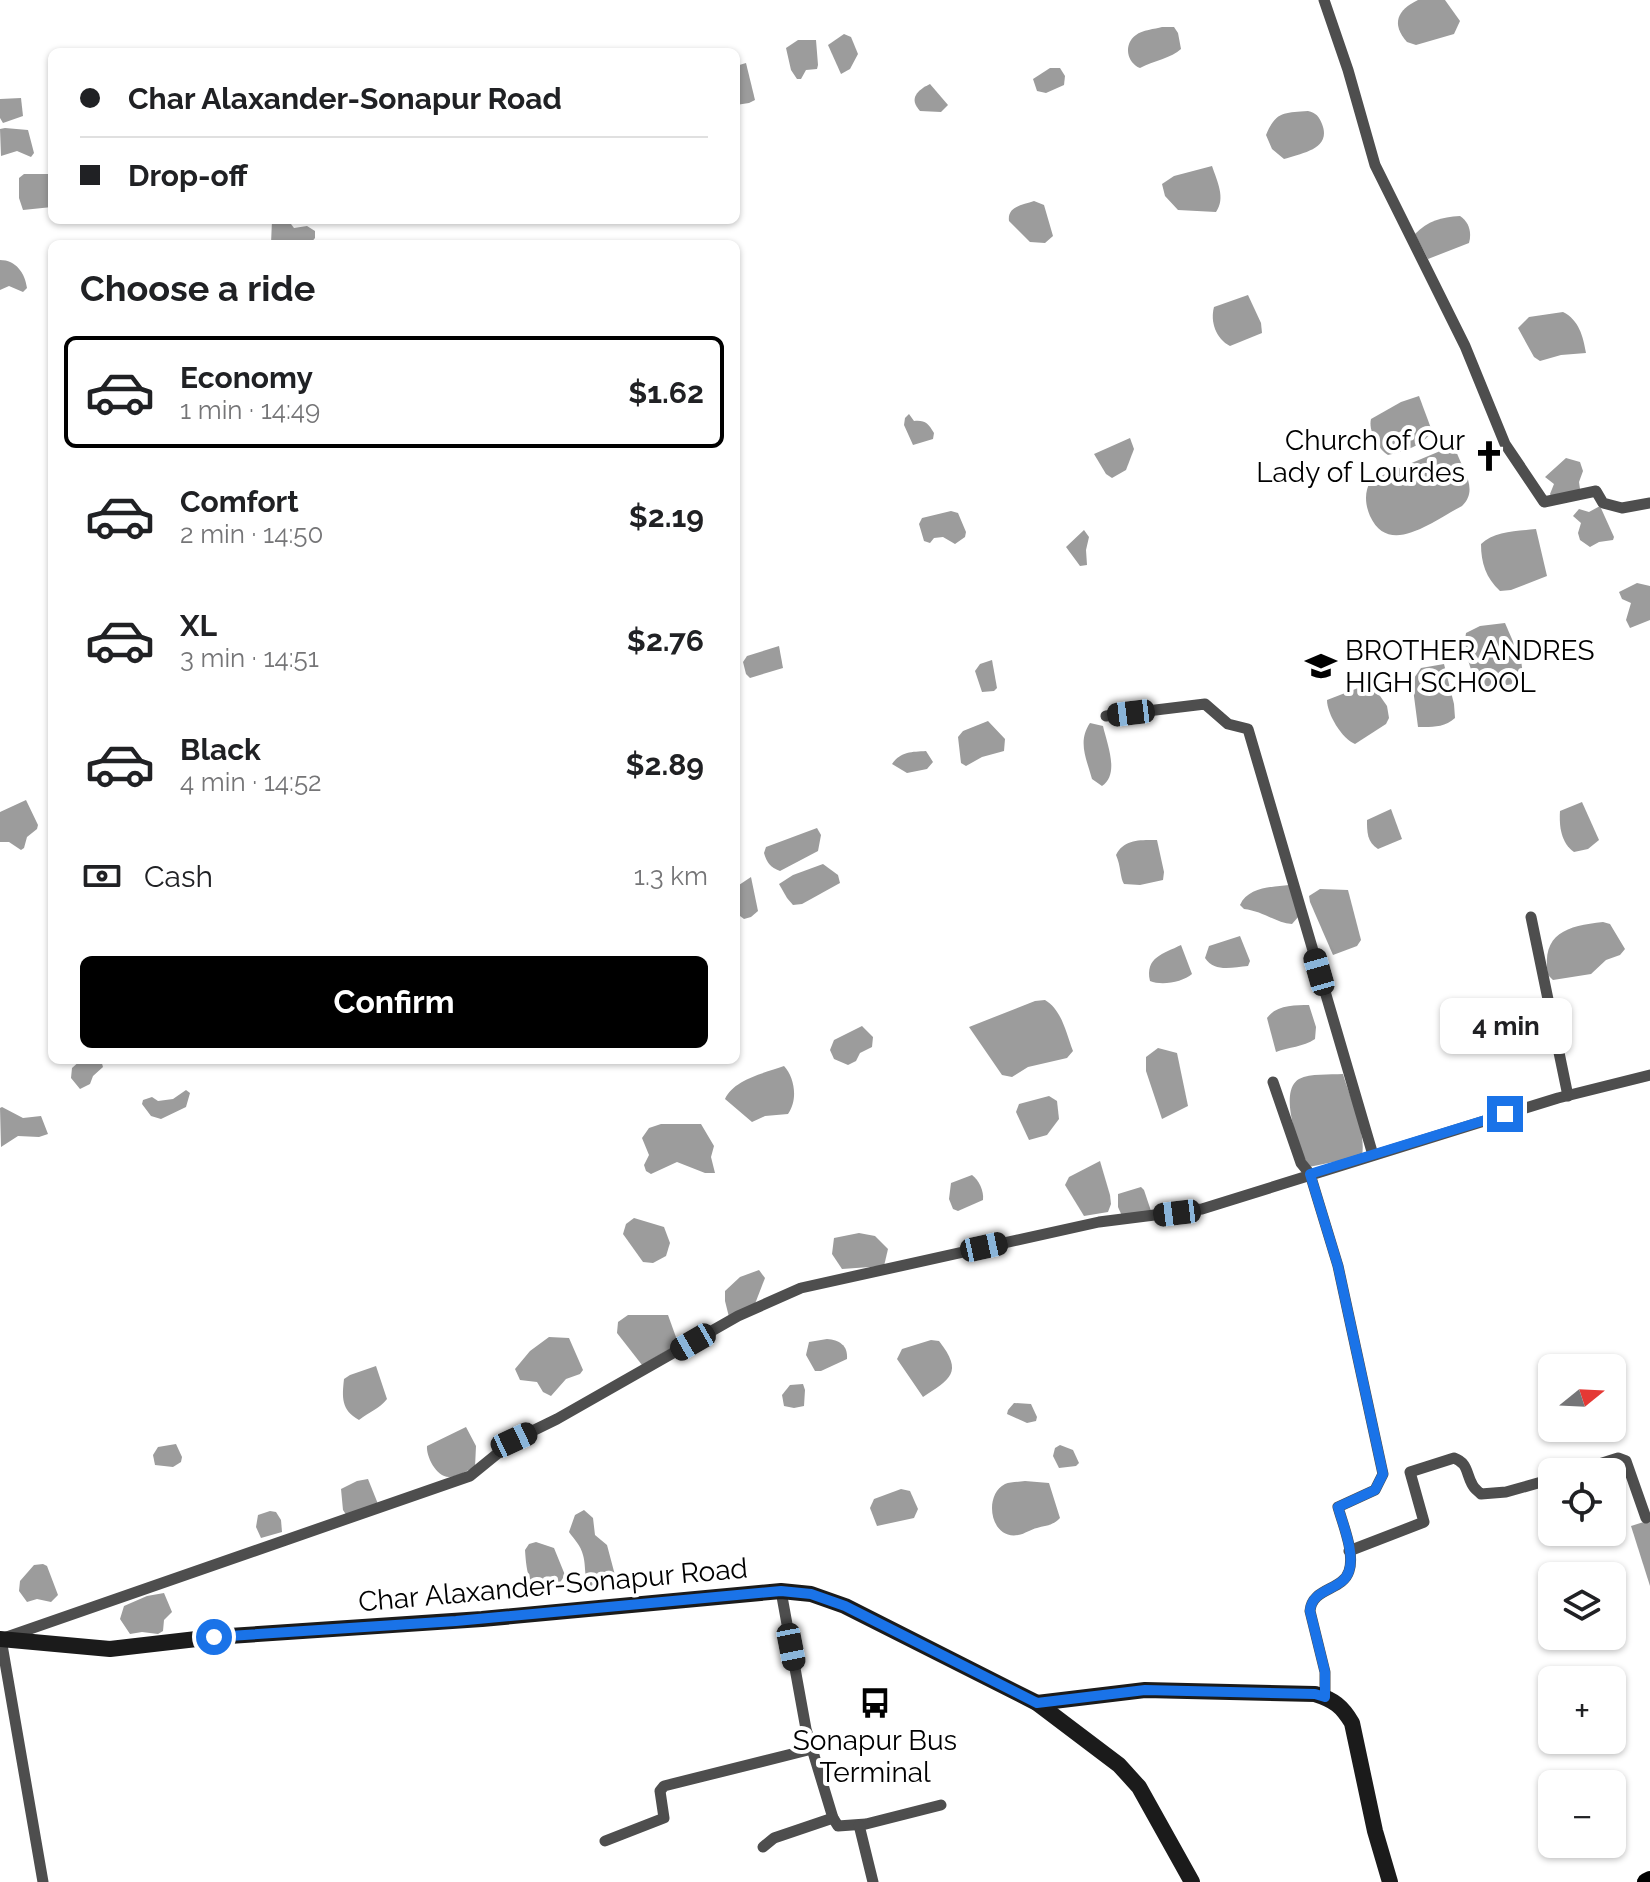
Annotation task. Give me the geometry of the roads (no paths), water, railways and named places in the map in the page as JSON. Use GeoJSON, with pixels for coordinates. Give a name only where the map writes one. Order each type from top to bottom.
{"type":"FeatureCollection","features":[{"type":"Feature","properties":{"kind":"main road","name":"Char Alaxander-Sonapur Road"},"geometry":{"type":"LineString","coordinates":[[1,1639],[110,1649],[214,1637],[482,1619],[781,1591],[811,1594],[845,1606],[1037,1703],[1119,1765],[1139,1787],[1192,1882]]}},
{"type":"Feature","properties":{"kind":"main road"},"geometry":{"type":"LineString","coordinates":[[1037,1703],[1145,1690],[1315,1694],[1325,1697],[1344,1709],[1352,1723],[1375,1831],[1390,1882]]}},
{"type":"Feature","properties":{"kind":"street"},"geometry":{"type":"LineString","coordinates":[[1324,0],[1375,165],[1465,346],[1505,444],[1544,502],[1596,491],[1603,503],[1622,508],[1650,503]]}},
{"type":"Feature","properties":{"kind":"street"},"geometry":{"type":"LineString","coordinates":[[1106,716],[1205,704],[1228,724],[1248,729],[1373,1155]]}},
{"type":"Feature","properties":{"kind":"street"},"geometry":{"type":"LineString","coordinates":[[1531,917],[1568,1096]]}},
{"type":"Feature","properties":{"kind":"street"},"geometry":{"type":"LineString","coordinates":[[43,1882],[1,1639],[470,1476],[514,1440],[557,1419],[738,1316],[801,1288],[1099,1222],[1202,1209],[1568,1096],[1650,1075]]}},
{"type":"Feature","properties":{"kind":"street"},"geometry":{"type":"LineString","coordinates":[[1273,1082],[1301,1163],[1310,1174],[1338,1266],[1383,1474],[1375,1490],[1338,1507],[1351,1569],[1346,1578],[1315,1597],[1311,1603],[1310,1611],[1325,1672],[1325,1697]]}},
{"type":"Feature","properties":{"kind":"street"},"geometry":{"type":"LineString","coordinates":[[1349,1551],[1424,1522],[1410,1472],[1454,1458],[1461,1461],[1470,1473],[1471,1484],[1481,1494],[1506,1492],[1538,1483]]}},
{"type":"Feature","properties":{"kind":"street"},"geometry":{"type":"LineString","coordinates":[[1626,1461],[1646,1518]]}},
{"type":"Feature","properties":{"kind":"street"},"geometry":{"type":"LineString","coordinates":[[781,1591],[806,1729],[838,1826],[859,1825],[941,1805]]}},
{"type":"Feature","properties":{"kind":"street"},"geometry":{"type":"LineString","coordinates":[[605,1841],[664,1818],[660,1791],[664,1786],[812,1749]]}},
{"type":"Feature","properties":{"kind":"street"},"geometry":{"type":"LineString","coordinates":[[763,1847],[774,1838],[833,1818]]}},
{"type":"Feature","properties":{"kind":"street"},"geometry":{"type":"LineString","coordinates":[[859,1825],[873,1882]]}},
{"type":"Feature","properties":{"kind":"place","name":"Church of Our Lady of Lourdes"},"geometry":{"type":"Point","coordinates":[1489,456]}},
{"type":"Feature","properties":{"kind":"place","name":"BROTHER ANDRES HIGH SCHOOL"},"geometry":{"type":"Point","coordinates":[1321,666]}},
{"type":"Feature","properties":{"kind":"place","name":"Sonapur Bus Terminal"},"geometry":{"type":"Point","coordinates":[875,1703]}}]}
